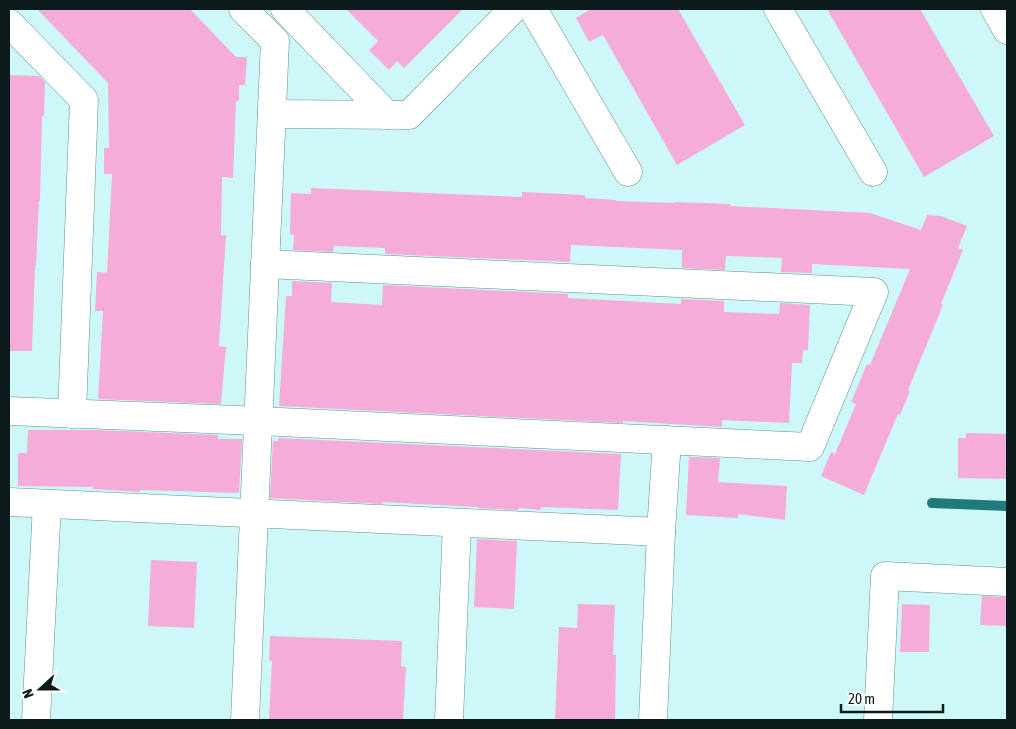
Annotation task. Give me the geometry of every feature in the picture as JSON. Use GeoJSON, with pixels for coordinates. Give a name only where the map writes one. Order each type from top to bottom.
{"type":"FeatureCollection","features":[{"type":"Feature","properties":{"kind":"street"},"geometry":{"type":"LineString","coordinates":[[243,9],[275,41],[246,720]]}},
{"type":"Feature","properties":{"kind":"street"},"geometry":{"type":"LineString","coordinates":[[285,9],[387,114]]}},
{"type":"Feature","properties":{"kind":"street"},"geometry":{"type":"LineString","coordinates":[[272,114],[409,115],[513,9]]}},
{"type":"Feature","properties":{"kind":"street"},"geometry":{"type":"LineString","coordinates":[[533,9],[628,172]]}},
{"type":"Feature","properties":{"kind":"street"},"geometry":{"type":"LineString","coordinates":[[778,9],[873,172]]}},
{"type":"Feature","properties":{"kind":"street"},"geometry":{"type":"LineString","coordinates":[[995,9],[1007,30]]}},
{"type":"Feature","properties":{"kind":"street"},"geometry":{"type":"LineString","coordinates":[[9,24],[84,100],[72,414]]}},
{"type":"Feature","properties":{"kind":"street"},"geometry":{"type":"LineString","coordinates":[[9,411],[259,420],[810,447],[874,292],[265,264]]}},
{"type":"Feature","properties":{"kind":"street"},"geometry":{"type":"LineString","coordinates":[[653,720],[667,440]]}},
{"type":"Feature","properties":{"kind":"street"},"geometry":{"type":"LineString","coordinates":[[9,502],[661,532]]}},
{"type":"Feature","properties":{"kind":"street"},"geometry":{"type":"LineString","coordinates":[[36,720],[47,504]]}},
{"type":"Feature","properties":{"kind":"street"},"geometry":{"type":"LineString","coordinates":[[449,720],[458,523]]}},
{"type":"Feature","properties":{"kind":"street"},"geometry":{"type":"LineString","coordinates":[[878,720],[885,576],[1007,582]]}},
{"type":"Feature","properties":{"kind":"building"},"geometry":{"type":"Polygon","coordinates":[[[37,9],[190,9],[236,57],[247,57],[245,85],[239,85],[239,101],[236,101],[233,178],[222,177],[221,235],[226,235],[219,346],[226,347],[221,404],[98,399],[103,311],[95,311],[97,272],[107,273],[112,174],[104,174],[104,148],[109,148],[108,83],[37,9]]]}},
{"type":"Feature","properties":{"kind":"building"},"geometry":{"type":"Polygon","coordinates":[[[346,9],[463,9],[404,68],[397,61],[389,70],[369,50],[378,41],[346,9]]]}},
{"type":"Feature","properties":{"kind":"building"},"geometry":{"type":"Polygon","coordinates":[[[588,9],[678,9],[745,125],[677,165],[603,35],[589,42],[576,18],[588,9]]]}},
{"type":"Feature","properties":{"kind":"building"},"geometry":{"type":"Polygon","coordinates":[[[827,9],[920,9],[994,136],[924,177],[827,9]]]}},
{"type":"Feature","properties":{"kind":"building"},"geometry":{"type":"Polygon","coordinates":[[[9,75],[39,76],[45,82],[32,351],[9,351],[9,75]]]}},
{"type":"Feature","properties":{"kind":"building"},"geometry":{"type":"Polygon","coordinates":[[[311,188],[522,197],[522,192],[585,195],[585,198],[616,201],[730,204],[730,206],[870,213],[921,230],[927,215],[941,216],[967,226],[958,248],[963,250],[941,304],[943,305],[908,390],[910,391],[900,415],[898,414],[864,495],[821,476],[831,452],[835,454],[856,404],[851,402],[867,364],[870,365],[910,269],[812,264],[812,273],[781,272],[782,258],[726,256],[725,270],[682,268],[682,250],[571,245],[570,262],[385,254],[385,248],[334,246],[333,252],[293,250],[294,235],[290,234],[291,193],[311,194],[311,188]]]}},
{"type":"Feature","properties":{"kind":"building"},"geometry":{"type":"Polygon","coordinates":[[[292,281],[332,283],[331,302],[382,305],[383,285],[568,294],[568,298],[681,304],[681,299],[724,301],[724,312],[779,314],[780,303],[810,305],[808,350],[803,350],[802,363],[792,363],[789,423],[722,420],[722,427],[279,406],[286,296],[292,296],[292,281]]]}},
{"type":"Feature","properties":{"kind":"building"},"geometry":{"type":"Polygon","coordinates":[[[28,430],[97,430],[218,435],[218,439],[242,439],[239,493],[140,490],[140,492],[93,489],[93,487],[18,486],[18,453],[27,453],[28,430]]]}},
{"type":"Feature","properties":{"kind":"building"},"geometry":{"type":"Polygon","coordinates":[[[966,433],[1007,434],[1007,479],[958,478],[958,438],[966,438],[966,433]]]}},
{"type":"Feature","properties":{"kind":"building"},"geometry":{"type":"Polygon","coordinates":[[[278,438],[621,454],[618,510],[541,507],[541,510],[518,508],[518,510],[270,498],[273,441],[278,441],[278,438]]]}},
{"type":"Feature","properties":{"kind":"building"},"geometry":{"type":"Polygon","coordinates":[[[689,457],[720,458],[718,482],[787,486],[785,520],[738,514],[738,518],[686,515],[689,457]]]}},
{"type":"Feature","properties":{"kind":"building"},"geometry":{"type":"Polygon","coordinates":[[[477,539],[517,541],[514,609],[474,607],[477,539]]]}},
{"type":"Feature","properties":{"kind":"building"},"geometry":{"type":"Polygon","coordinates":[[[151,560],[197,562],[194,628],[148,626],[151,560]]]}},
{"type":"Feature","properties":{"kind":"building"},"geometry":{"type":"Polygon","coordinates":[[[982,596],[1007,597],[1007,626],[980,625],[982,596]]]}},
{"type":"Feature","properties":{"kind":"building"},"geometry":{"type":"Polygon","coordinates":[[[578,604],[615,605],[613,655],[616,655],[615,720],[555,720],[559,627],[577,628],[578,604]]]}},
{"type":"Feature","properties":{"kind":"building"},"geometry":{"type":"Polygon","coordinates":[[[902,604],[930,605],[929,652],[900,652],[902,604]]]}},
{"type":"Feature","properties":{"kind":"building"},"geometry":{"type":"Polygon","coordinates":[[[270,636],[402,641],[401,666],[406,667],[403,720],[269,720],[272,661],[269,661],[270,636]]]}},
{"type":"Feature","properties":{"kind":"waterway"},"geometry":{"type":"LineString","coordinates":[[932,503],[1007,506]]}}]}
